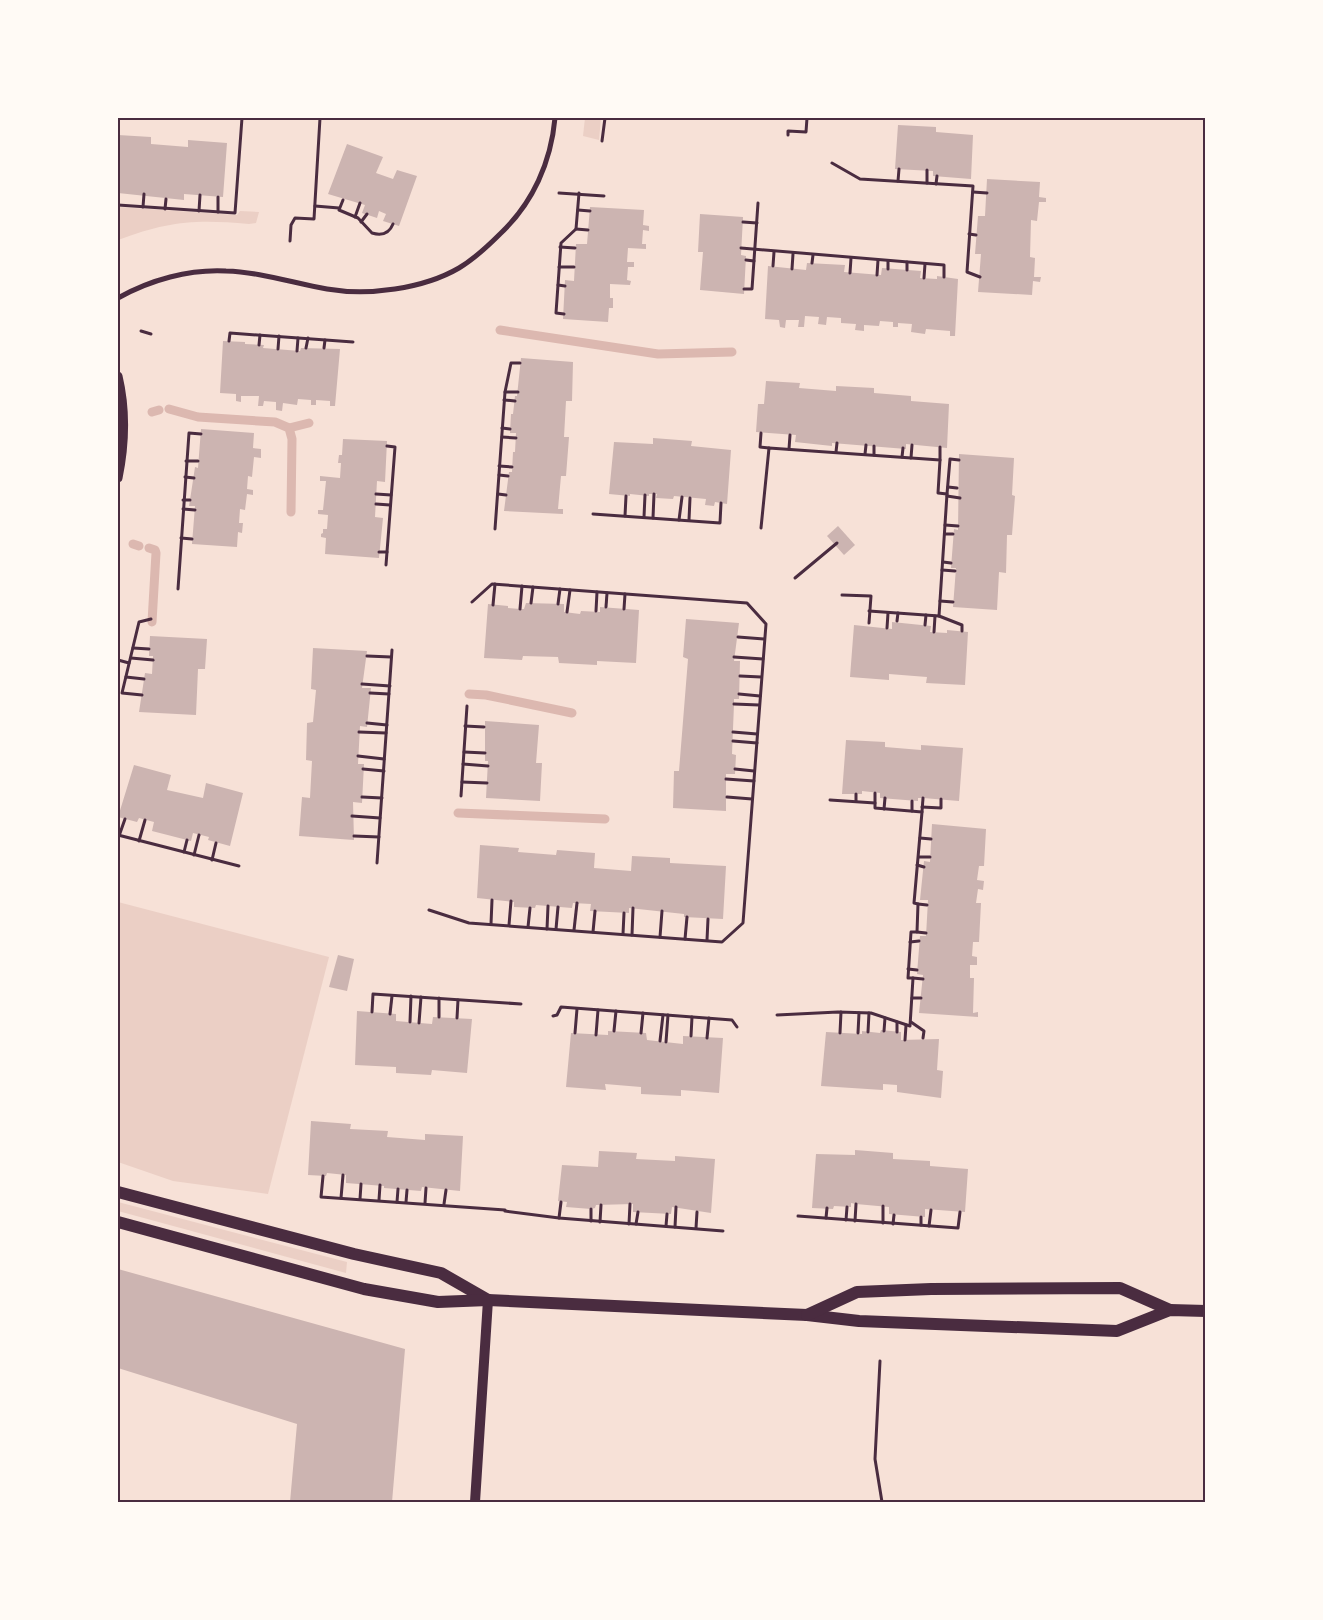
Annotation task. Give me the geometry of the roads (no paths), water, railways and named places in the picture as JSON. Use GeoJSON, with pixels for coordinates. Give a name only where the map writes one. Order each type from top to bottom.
{"type":"FeatureCollection","features":[{"type":"Feature","properties":{"kind":"main road"},"geometry":{"type":"LineString","coordinates":[[118,1192],[354,1254],[441,1273],[488,1300]]}},
{"type":"Feature","properties":{"kind":"main road"},"geometry":{"type":"LineString","coordinates":[[118,1222],[364,1289],[438,1302],[488,1300],[806,1315],[859,1321],[1117,1331],[1170,1310]]}},
{"type":"Feature","properties":{"kind":"main road"},"geometry":{"type":"LineString","coordinates":[[806,1315],[858,1292],[931,1289],[1120,1288],[1170,1310],[1206,1311]]}},
{"type":"Feature","properties":{"kind":"main road"},"geometry":{"type":"LineString","coordinates":[[475,1502],[488,1300]]}},
{"type":"Feature","properties":{"kind":"street"},"geometry":{"type":"LineString","coordinates":[[118,298],[155,282],[202,272],[254,273],[329,289],[351,291],[400,287],[441,276],[459,268],[487,247],[521,210],[534,191],[544,169],[552,144],[555,118]]}},
{"type":"Feature","properties":{"kind":"street"},"geometry":{"type":"LineString","coordinates":[[118,376],[124,416],[118,478]]}},
{"type":"Feature","properties":{"kind":"waterway"},"geometry":{"type":"LineString","coordinates":[[500,330],[658,354],[732,352]]}},
{"type":"Feature","properties":{"kind":"waterway"},"geometry":{"type":"LineString","coordinates":[[169,409],[198,417],[275,422],[289,428],[292,439],[291,512]]}},
{"type":"Feature","properties":{"kind":"waterway"},"geometry":{"type":"LineString","coordinates":[[152,412],[159,410]]}},
{"type":"Feature","properties":{"kind":"waterway"},"geometry":{"type":"LineString","coordinates":[[289,428],[309,423]]}},
{"type":"Feature","properties":{"kind":"waterway"},"geometry":{"type":"LineString","coordinates":[[133,544],[139,546]]}},
{"type":"Feature","properties":{"kind":"waterway"},"geometry":{"type":"LineString","coordinates":[[149,548],[155,550],[156,553],[152,622]]}},
{"type":"Feature","properties":{"kind":"waterway"},"geometry":{"type":"LineString","coordinates":[[469,694],[486,695],[572,713]]}},
{"type":"Feature","properties":{"kind":"waterway"},"geometry":{"type":"LineString","coordinates":[[458,813],[605,819]]}}]}
